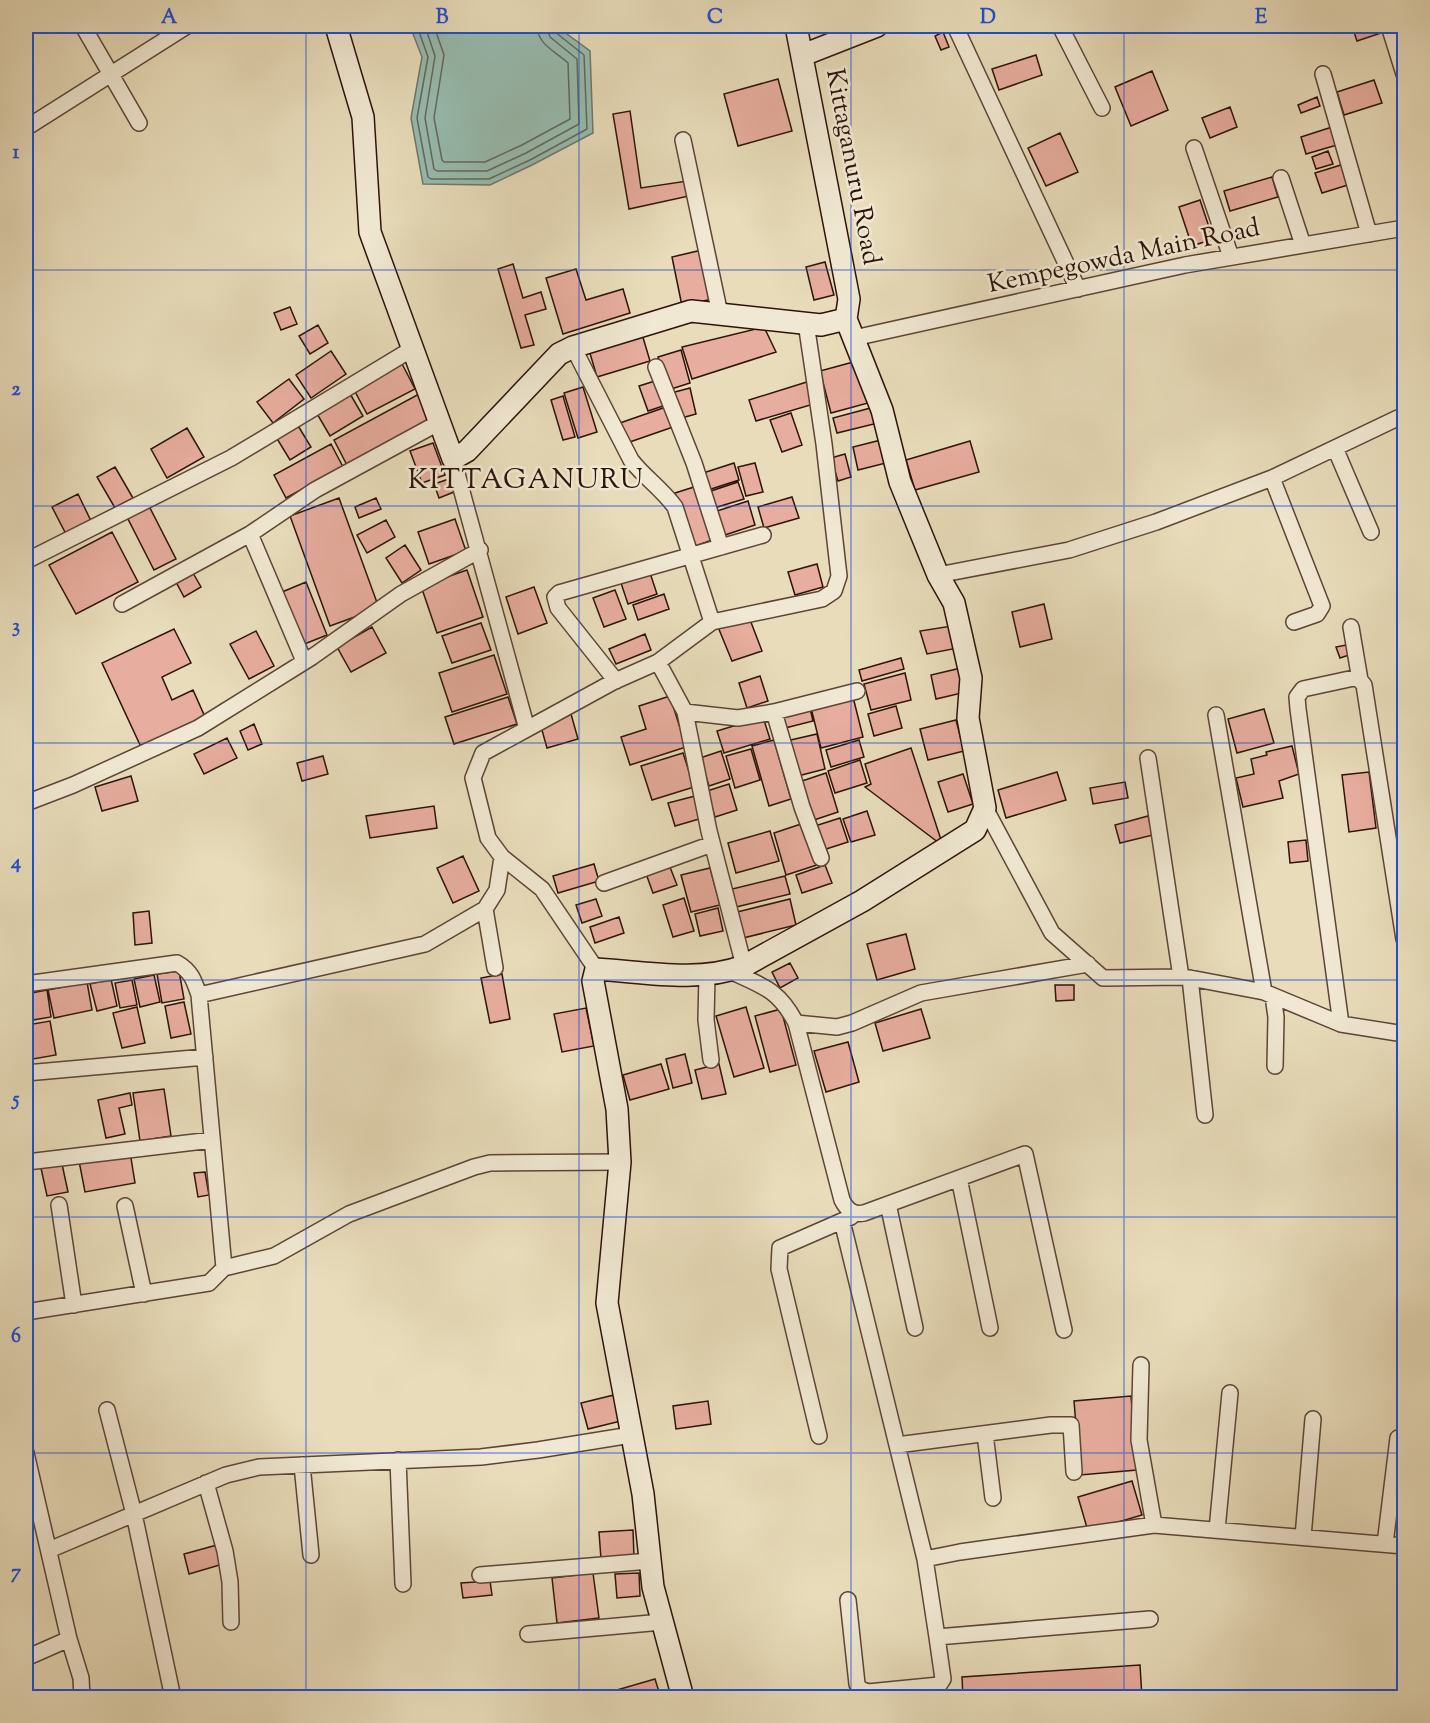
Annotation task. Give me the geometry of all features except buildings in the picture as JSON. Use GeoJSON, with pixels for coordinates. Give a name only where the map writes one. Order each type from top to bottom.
{"type":"FeatureCollection","features":[{"type":"Feature","properties":{"kind":"street"},"geometry":{"type":"LineString","coordinates":[[26,128],[187,26]]}},
{"type":"Feature","properties":{"kind":"street"},"geometry":{"type":"LineString","coordinates":[[336,26],[363,117],[370,232],[453,459],[480,550],[527,729]]}},
{"type":"Feature","properties":{"kind":"street","name":"Kittaganuru Road"},"geometry":{"type":"LineString","coordinates":[[796,26],[849,299],[850,329]]}},
{"type":"Feature","properties":{"kind":"street"},"geometry":{"type":"LineString","coordinates":[[803,55],[877,26]]}},
{"type":"Feature","properties":{"kind":"street"},"geometry":{"type":"LineString","coordinates":[[955,26],[1078,289]]}},
{"type":"Feature","properties":{"kind":"street"},"geometry":{"type":"LineString","coordinates":[[1060,26],[1102,108]]}},
{"type":"Feature","properties":{"kind":"street"},"geometry":{"type":"LineString","coordinates":[[1389,26],[1404,74]]}},
{"type":"Feature","properties":{"kind":"street"},"geometry":{"type":"LineString","coordinates":[[84,28],[139,123]]}},
{"type":"Feature","properties":{"kind":"street"},"geometry":{"type":"LineString","coordinates":[[1323,74],[1369,234]]}},
{"type":"Feature","properties":{"kind":"street"},"geometry":{"type":"LineString","coordinates":[[683,140],[720,314]]}},
{"type":"Feature","properties":{"kind":"street"},"geometry":{"type":"LineString","coordinates":[[1194,148],[1232,257]]}},
{"type":"Feature","properties":{"kind":"street"},"geometry":{"type":"LineString","coordinates":[[1281,178],[1303,245]]}},
{"type":"Feature","properties":{"kind":"street","name":"Kempegowda Main Road"},"geometry":{"type":"LineString","coordinates":[[850,329],[1078,289],[1185,265],[1404,228]]}},
{"type":"Feature","properties":{"kind":"street"},"geometry":{"type":"LineString","coordinates":[[453,459],[467,451],[559,354],[573,347],[691,311],[850,329],[882,410],[900,482],[938,575],[954,603],[971,678],[968,718],[986,808],[1052,933],[1103,978],[1185,978],[1269,994],[1341,1024],[1404,1034]]}},
{"type":"Feature","properties":{"kind":"street"},"geometry":{"type":"LineString","coordinates":[[684,1698],[653,1587],[644,1494],[607,1303],[621,1162],[617,1109],[593,981],[596,969],[542,889],[502,857],[488,838],[473,778],[483,753],[616,681],[658,662],[712,622],[822,599],[834,591],[839,576],[824,444],[806,323]]}},
{"type":"Feature","properties":{"kind":"street"},"geometry":{"type":"LineString","coordinates":[[573,347],[631,460],[675,507],[712,622]]}},
{"type":"Feature","properties":{"kind":"street"},"geometry":{"type":"LineString","coordinates":[[26,561],[231,458],[412,349]]}},
{"type":"Feature","properties":{"kind":"street"},"geometry":{"type":"LineString","coordinates":[[656,367],[694,462],[721,547]]}},
{"type":"Feature","properties":{"kind":"street"},"geometry":{"type":"LineString","coordinates":[[938,575],[1069,550],[1156,522],[1272,478],[1404,415]]}},
{"type":"Feature","properties":{"kind":"street"},"geometry":{"type":"LineString","coordinates":[[122,604],[250,534],[315,490],[440,422]]}},
{"type":"Feature","properties":{"kind":"street"},"geometry":{"type":"LineString","coordinates":[[1335,448],[1371,532]]}},
{"type":"Feature","properties":{"kind":"street"},"geometry":{"type":"LineString","coordinates":[[1272,478],[1322,606],[1317,614],[1294,622]]}},
{"type":"Feature","properties":{"kind":"street"},"geometry":{"type":"LineString","coordinates":[[250,534],[304,661]]}},
{"type":"Feature","properties":{"kind":"street"},"geometry":{"type":"LineString","coordinates":[[616,681],[558,608],[555,597],[563,591],[763,535]]}},
{"type":"Feature","properties":{"kind":"street"},"geometry":{"type":"LineString","coordinates":[[26,803],[198,728],[304,661],[401,594],[480,550]]}},
{"type":"Feature","properties":{"kind":"street"},"geometry":{"type":"LineString","coordinates":[[1351,627],[1360,680],[1365,690],[1404,939]]}},
{"type":"Feature","properties":{"kind":"street"},"geometry":{"type":"LineString","coordinates":[[658,662],[685,712],[737,968],[770,989],[787,1006],[796,1023],[842,1200],[845,1207],[857,1214]]}},
{"type":"Feature","properties":{"kind":"street"},"geometry":{"type":"LineString","coordinates":[[1341,1024],[1297,697],[1303,689],[1354,678],[1360,680]]}},
{"type":"Feature","properties":{"kind":"street"},"geometry":{"type":"LineString","coordinates":[[685,712],[738,718],[774,712],[857,691]]}},
{"type":"Feature","properties":{"kind":"street"},"geometry":{"type":"LineString","coordinates":[[774,712],[802,807],[821,858]]}},
{"type":"Feature","properties":{"kind":"street"},"geometry":{"type":"LineString","coordinates":[[1216,715],[1269,994],[1276,1017],[1275,1066]]}},
{"type":"Feature","properties":{"kind":"street"},"geometry":{"type":"LineString","coordinates":[[1148,758],[1185,978],[1205,1115]]}},
{"type":"Feature","properties":{"kind":"street"},"geometry":{"type":"LineString","coordinates":[[596,969],[707,975],[737,968],[862,901],[975,830],[986,808]]}},
{"type":"Feature","properties":{"kind":"street"},"geometry":{"type":"LineString","coordinates":[[604,883],[712,844]]}},
{"type":"Feature","properties":{"kind":"street"},"geometry":{"type":"LineString","coordinates":[[199,995],[426,944],[485,909],[497,890],[502,857]]}},
{"type":"Feature","properties":{"kind":"street"},"geometry":{"type":"LineString","coordinates":[[485,909],[495,968]]}},
{"type":"Feature","properties":{"kind":"street"},"geometry":{"type":"LineString","coordinates":[[26,984],[177,963],[187,968],[194,978],[199,995],[224,1268]]}},
{"type":"Feature","properties":{"kind":"street"},"geometry":{"type":"LineString","coordinates":[[796,1023],[837,1027],[852,1023],[921,993],[1088,964]]}},
{"type":"Feature","properties":{"kind":"street"},"geometry":{"type":"LineString","coordinates":[[707,975],[706,1020],[711,1060]]}},
{"type":"Feature","properties":{"kind":"street"},"geometry":{"type":"LineString","coordinates":[[26,1073],[205,1057]]}},
{"type":"Feature","properties":{"kind":"street"},"geometry":{"type":"LineString","coordinates":[[27,1162],[212,1140]]}},
{"type":"Feature","properties":{"kind":"street"},"geometry":{"type":"LineString","coordinates":[[819,1436],[779,1269],[780,1248],[857,1214],[1025,1154],[1064,1330]]}},
{"type":"Feature","properties":{"kind":"street"},"geometry":{"type":"LineString","coordinates":[[26,1312],[209,1283],[224,1268],[273,1256],[349,1214],[474,1167],[490,1163],[621,1162]]}},
{"type":"Feature","properties":{"kind":"street"},"geometry":{"type":"LineString","coordinates":[[959,1178],[990,1328]]}},
{"type":"Feature","properties":{"kind":"street"},"geometry":{"type":"LineString","coordinates":[[888,1204],[915,1328]]}},
{"type":"Feature","properties":{"kind":"street"},"geometry":{"type":"LineString","coordinates":[[59,1205],[74,1305]]}},
{"type":"Feature","properties":{"kind":"street"},"geometry":{"type":"LineString","coordinates":[[125,1206],[144,1294]]}},
{"type":"Feature","properties":{"kind":"street"},"geometry":{"type":"LineString","coordinates":[[842,1221],[924,1558],[943,1679],[939,1685],[868,1692],[860,1689],[856,1684],[848,1600]]}},
{"type":"Feature","properties":{"kind":"street"},"geometry":{"type":"LineString","coordinates":[[1141,1365],[1139,1440],[1154,1525]]}},
{"type":"Feature","properties":{"kind":"street"},"geometry":{"type":"LineString","coordinates":[[1217,1530],[1230,1393]]}},
{"type":"Feature","properties":{"kind":"street"},"geometry":{"type":"LineString","coordinates":[[107,1410],[134,1514],[173,1698]]}},
{"type":"Feature","properties":{"kind":"street"},"geometry":{"type":"LineString","coordinates":[[1303,1537],[1313,1419]]}},
{"type":"Feature","properties":{"kind":"street"},"geometry":{"type":"LineString","coordinates":[[897,1445],[1051,1425],[1071,1425],[1074,1472]]}},
{"type":"Feature","properties":{"kind":"street"},"geometry":{"type":"LineString","coordinates":[[985,1434],[993,1498]]}},
{"type":"Feature","properties":{"kind":"street"},"geometry":{"type":"LineString","coordinates":[[49,1550],[226,1475],[259,1467],[481,1457],[631,1435]]}},
{"type":"Feature","properties":{"kind":"street"},"geometry":{"type":"LineString","coordinates":[[1385,1544],[1398,1437]]}},
{"type":"Feature","properties":{"kind":"street"},"geometry":{"type":"LineString","coordinates":[[26,1453],[69,1639],[81,1678],[82,1698]]}},
{"type":"Feature","properties":{"kind":"street"},"geometry":{"type":"LineString","coordinates":[[398,1460],[403,1584]]}},
{"type":"Feature","properties":{"kind":"street"},"geometry":{"type":"LineString","coordinates":[[302,1464],[311,1555]]}},
{"type":"Feature","properties":{"kind":"street"},"geometry":{"type":"LineString","coordinates":[[206,1483],[225,1551],[230,1582],[231,1622]]}},
{"type":"Feature","properties":{"kind":"street"},"geometry":{"type":"LineString","coordinates":[[924,1558],[1154,1525],[1404,1546]]}},
{"type":"Feature","properties":{"kind":"street"},"geometry":{"type":"LineString","coordinates":[[480,1575],[650,1561]]}},
{"type":"Feature","properties":{"kind":"street"},"geometry":{"type":"LineString","coordinates":[[937,1637],[1150,1619]]}},
{"type":"Feature","properties":{"kind":"street"},"geometry":{"type":"LineString","coordinates":[[528,1634],[662,1622]]}},
{"type":"Feature","properties":{"kind":"street"},"geometry":{"type":"LineString","coordinates":[[26,1658],[69,1639]]}},
{"type":"Feature","properties":{"kind":"water"},"geometry":{"type":"Polygon","coordinates":[[[410,26],[556,26],[590,51],[593,133],[490,185],[423,184],[411,118],[422,57],[410,26]]]}},
{"type":"Feature","properties":{"kind":"district","name":"KITTAGANURU"},"geometry":{"type":"Point","coordinates":[526,481]}}]}
